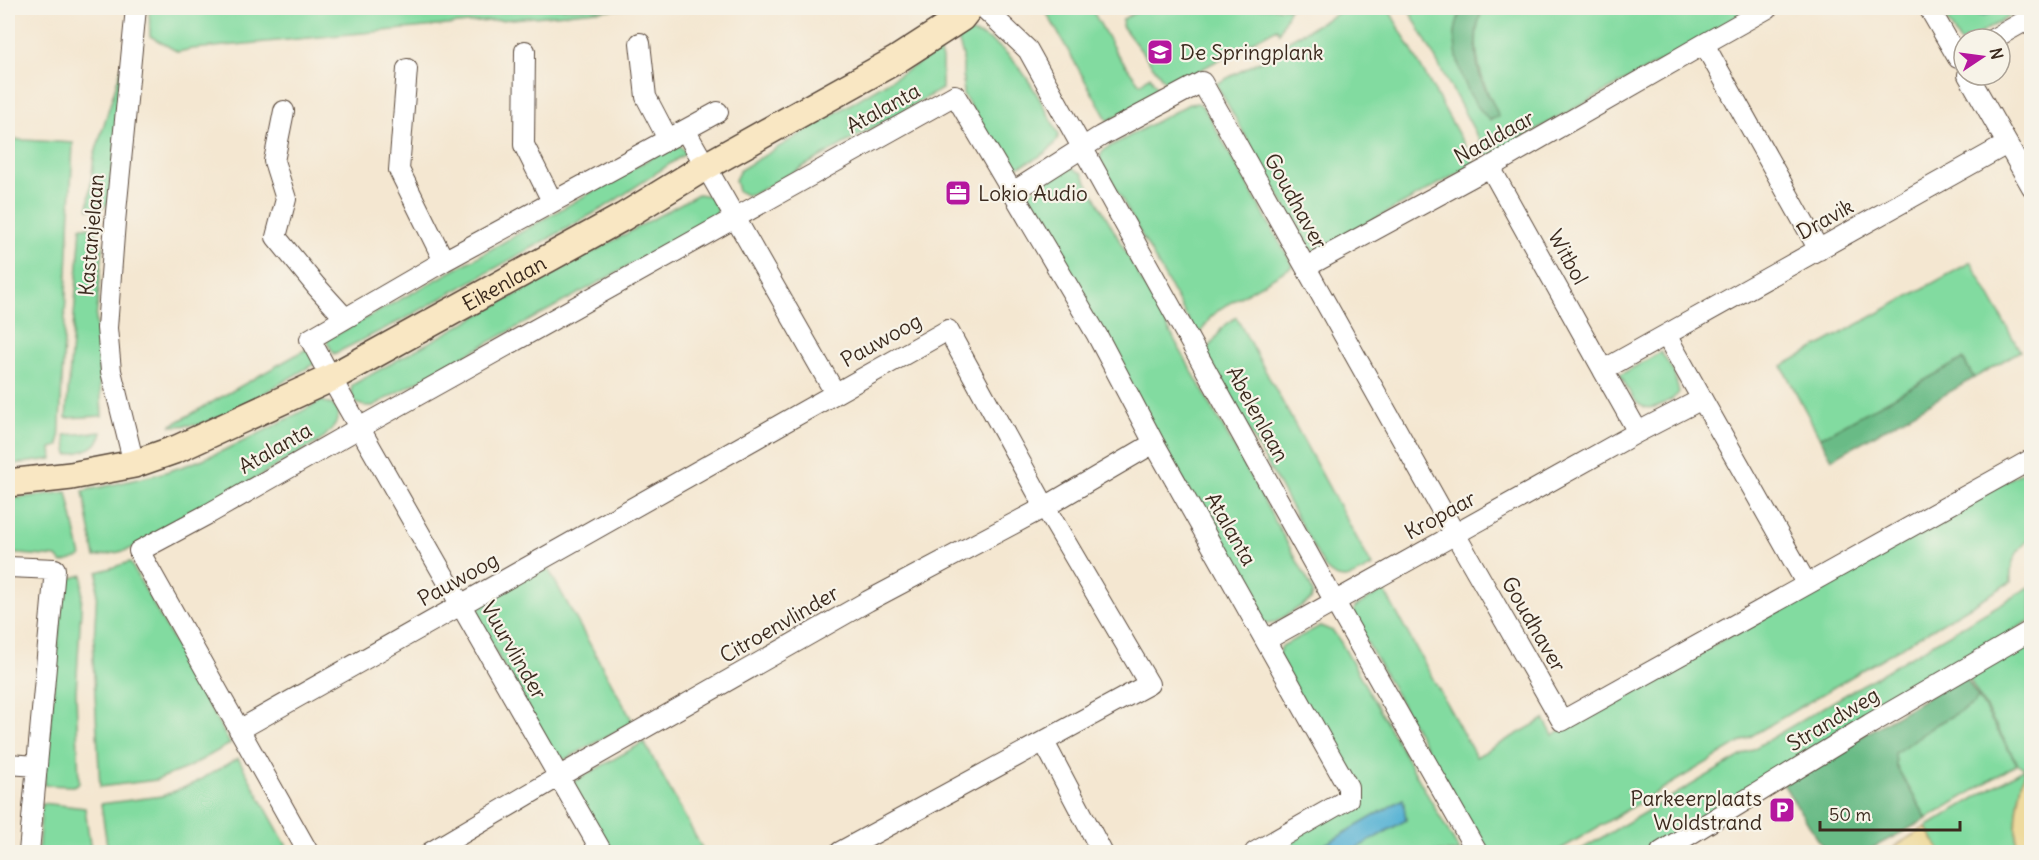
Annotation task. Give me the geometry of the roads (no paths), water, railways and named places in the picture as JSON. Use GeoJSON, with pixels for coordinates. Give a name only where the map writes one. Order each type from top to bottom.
{"type":"FeatureCollection","features":[{"type":"Feature","properties":{"kind":"street","name":"Kastanjelaan"},"geometry":{"type":"LineString","coordinates":[[134,464],[111,371],[107,328],[136,8]]}},
{"type":"Feature","properties":{"kind":"street","name":"Eikenlaan"},"geometry":{"type":"LineString","coordinates":[[8,483],[71,476],[134,464],[177,449],[331,378],[623,217],[706,166],[896,60],[961,18],[969,8]]}},
{"type":"Feature","properties":{"kind":"street","name":"Abelenlaan"},"geometry":{"type":"LineString","coordinates":[[984,8],[1028,50],[1477,852]]}},
{"type":"Feature","properties":{"kind":"street","name":"Naaldaar"},"geometry":{"type":"LineString","coordinates":[[1306,267],[1490,167],[1768,8]]}},
{"type":"Feature","properties":{"kind":"street"},"geometry":{"type":"LineString","coordinates":[[1929,8],[1952,46]]}},
{"type":"Feature","properties":{"kind":"street"},"geometry":{"type":"LineString","coordinates":[[2012,28],[2031,17]]}},
{"type":"Feature","properties":{"kind":"street"},"geometry":{"type":"LineString","coordinates":[[640,43],[646,97],[706,166],[835,393]]}},
{"type":"Feature","properties":{"kind":"street"},"geometry":{"type":"LineString","coordinates":[[1704,44],[1819,250]]}},
{"type":"Feature","properties":{"kind":"street"},"geometry":{"type":"LineString","coordinates":[[525,51],[524,145],[552,201]]}},
{"type":"Feature","properties":{"kind":"street"},"geometry":{"type":"LineString","coordinates":[[406,69],[399,170],[444,261]]}},
{"type":"Feature","properties":{"kind":"street","name":"Goudhaver"},"geometry":{"type":"LineString","coordinates":[[1083,148],[1202,82],[1562,721],[2031,459]]}},
{"type":"Feature","properties":{"kind":"street"},"geometry":{"type":"LineString","coordinates":[[1976,87],[2031,187]]}},
{"type":"Feature","properties":{"kind":"street","name":"Atalanta"},"geometry":{"type":"LineString","coordinates":[[308,852],[140,551],[955,95],[1097,335],[1154,443],[1348,787],[1348,799],[1255,852]]}},
{"type":"Feature","properties":{"kind":"street"},"geometry":{"type":"LineString","coordinates":[[284,111],[274,161],[286,199],[276,237],[345,318],[552,201],[718,112]]}},
{"type":"Feature","properties":{"kind":"street","name":"Dravik"},"geometry":{"type":"LineString","coordinates":[[1603,370],[2007,144]]}},
{"type":"Feature","properties":{"kind":"street"},"geometry":{"type":"LineString","coordinates":[[1013,192],[1083,148]]}},
{"type":"Feature","properties":{"kind":"street","name":"Witbol"},"geometry":{"type":"LineString","coordinates":[[1490,167],[1638,432]]}},
{"type":"Feature","properties":{"kind":"street","name":"Vuurvlinder"},"geometry":{"type":"LineString","coordinates":[[345,318],[310,339],[602,852]]}},
{"type":"Feature","properties":{"kind":"street","name":"Pauwoog"},"geometry":{"type":"LineString","coordinates":[[239,730],[948,330],[1045,507],[1149,684],[840,852]]}},
{"type":"Feature","properties":{"kind":"street"},"geometry":{"type":"LineString","coordinates":[[1666,335],[1806,584]]}},
{"type":"Feature","properties":{"kind":"street","name":"Kropaar"},"geometry":{"type":"LineString","coordinates":[[1266,640],[1638,432],[1702,399]]}},
{"type":"Feature","properties":{"kind":"street","name":"Citroenvlinder"},"geometry":{"type":"LineString","coordinates":[[431,852],[868,601],[1045,507],[1154,443]]}},
{"type":"Feature","properties":{"kind":"street"},"geometry":{"type":"LineString","coordinates":[[8,567],[55,569],[29,852]]}},
{"type":"Feature","properties":{"kind":"street","name":"Strandweg"},"geometry":{"type":"LineString","coordinates":[[1661,852],[1870,724],[2031,630]]}},
{"type":"Feature","properties":{"kind":"street"},"geometry":{"type":"LineString","coordinates":[[1044,742],[1102,852]]}},
{"type":"Feature","properties":{"kind":"street"},"geometry":{"type":"LineString","coordinates":[[8,764],[37,766]]}},
{"type":"Feature","properties":{"kind":"water"},"geometry":{"type":"Polygon","coordinates":[[[1956,8],[2000,8],[1984,16],[1958,11],[1956,8]]]}},
{"type":"Feature","properties":{"kind":"water"},"geometry":{"type":"Polygon","coordinates":[[[1403,799],[1406,820],[1350,852],[1312,852],[1403,799]]]}},
{"type":"Feature","properties":{"kind":"place","name":"De Springplank"},"geometry":{"type":"Point","coordinates":[1160,52]}},
{"type":"Feature","properties":{"kind":"place","name":"Lokio Audio"},"geometry":{"type":"Point","coordinates":[958,193]}},
{"type":"Feature","properties":{"kind":"place","name":"Parkeerplaats Woldstrand"},"geometry":{"type":"Point","coordinates":[1782,810]}}]}
